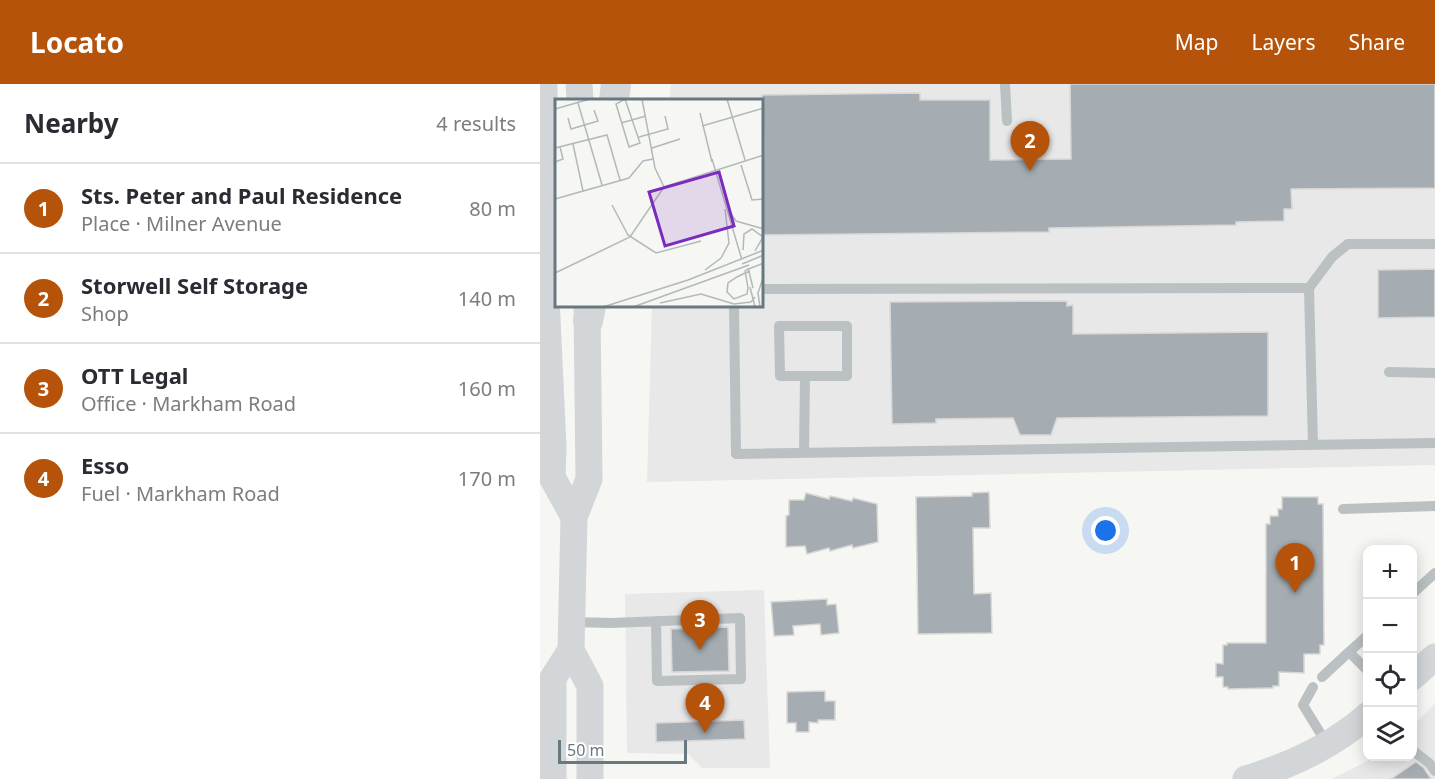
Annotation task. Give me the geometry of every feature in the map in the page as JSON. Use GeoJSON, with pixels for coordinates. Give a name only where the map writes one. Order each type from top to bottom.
{"type":"FeatureCollection","features":[{"type":"Feature","properties":{"kind":"highway"},"geometry":{"type":"LineString","coordinates":[[614,99],[616,84]]}},
{"type":"Feature","properties":{"kind":"highway"},"geometry":{"type":"LineString","coordinates":[[540,243],[545,276]]}},
{"type":"Feature","properties":{"kind":"main road"},"geometry":{"type":"LineString","coordinates":[[544,84],[545,276],[552,477],[574,517]]}},
{"type":"Feature","properties":{"kind":"main road"},"geometry":{"type":"LineString","coordinates":[[579,84],[580,99]]}},
{"type":"Feature","properties":{"kind":"main road"},"geometry":{"type":"LineString","coordinates":[[589,311],[589,479],[574,517],[571,650],[590,686],[590,779]]}},
{"type":"Feature","properties":{"kind":"main road"},"geometry":{"type":"LineString","coordinates":[[553,779],[553,678],[571,650]]}},
{"type":"Feature","properties":{"kind":"main road"},"geometry":{"type":"LineString","coordinates":[[1417,673],[1435,657]]}},
{"type":"Feature","properties":{"kind":"main road"},"geometry":{"type":"LineString","coordinates":[[1246,779],[1265,773],[1327,744],[1363,721]]}},
{"type":"Feature","properties":{"kind":"lane"},"geometry":{"type":"LineString","coordinates":[[1005,84],[1007,121]]}},
{"type":"Feature","properties":{"kind":"lane"},"geometry":{"type":"LineString","coordinates":[[1313,445],[1309,288],[1332,256],[1348,244],[1435,244]]}},
{"type":"Feature","properties":{"kind":"lane"},"geometry":{"type":"LineString","coordinates":[[764,289],[1309,288]]}},
{"type":"Feature","properties":{"kind":"lane"},"geometry":{"type":"LineString","coordinates":[[734,308],[736,454],[1435,442]]}},
{"type":"Feature","properties":{"kind":"lane"},"geometry":{"type":"LineString","coordinates":[[779,326],[846,326],[847,376],[805,376],[780,376],[779,326]]}},
{"type":"Feature","properties":{"kind":"lane"},"geometry":{"type":"LineString","coordinates":[[1389,372],[1435,373]]}},
{"type":"Feature","properties":{"kind":"lane"},"geometry":{"type":"LineString","coordinates":[[804,453],[805,376]]}},
{"type":"Feature","properties":{"kind":"lane"},"geometry":{"type":"LineString","coordinates":[[1343,509],[1435,506]]}},
{"type":"Feature","properties":{"kind":"lane"},"geometry":{"type":"LineString","coordinates":[[1417,590],[1435,573]]}},
{"type":"Feature","properties":{"kind":"lane"},"geometry":{"type":"LineString","coordinates":[[572,622],[611,623],[656,621],[740,618],[741,679],[657,681],[656,621]]}},
{"type":"Feature","properties":{"kind":"lane"},"geometry":{"type":"LineString","coordinates":[[1322,677],[1363,639]]}},
{"type":"Feature","properties":{"kind":"lane"},"geometry":{"type":"LineString","coordinates":[[1349,652],[1363,666]]}},
{"type":"Feature","properties":{"kind":"lane"},"geometry":{"type":"LineString","coordinates":[[1313,687],[1304,705],[1327,744]]}},
{"type":"Feature","properties":{"kind":"lane"},"geometry":{"type":"LineString","coordinates":[[1417,753],[1430,763],[1435,771]]}},
{"type":"Feature","properties":{"kind":"shaded area"},"geometry":{"type":"Polygon","coordinates":[[[671,84],[1435,84],[1435,465],[647,482],[652,308],[764,308],[764,99],[669,99],[671,84]]]}},
{"type":"Feature","properties":{"kind":"shaded area"},"geometry":{"type":"Polygon","coordinates":[[[764,590],[770,768],[702,768],[688,754],[627,753],[625,594],[764,590]]]}},
{"type":"Feature","properties":{"kind":"shaded area"},"geometry":{"type":"Polygon","coordinates":[[[1435,703],[1435,779],[1332,779],[1367,761],[1417,761],[1417,722],[1435,703]]]}},
{"type":"Feature","properties":{"kind":"building"},"geometry":{"type":"Polygon","coordinates":[[[1070,84],[1435,84],[1435,188],[1291,189],[1292,209],[1284,209],[1284,221],[1236,222],[1236,225],[1049,228],[1049,232],[764,235],[764,99],[762,95],[920,93],[920,100],[990,100],[990,160],[1071,159],[1070,84]]]}},
{"type":"Feature","properties":{"kind":"building"},"geometry":{"type":"Polygon","coordinates":[[[1435,269],[1435,317],[1378,318],[1378,270],[1435,269]]]}},
{"type":"Feature","properties":{"kind":"building"},"geometry":{"type":"Polygon","coordinates":[[[1067,301],[1067,306],[1073,305],[1073,334],[1268,332],[1268,416],[1057,418],[1051,435],[1020,435],[1013,418],[936,419],[936,423],[892,424],[890,302],[1067,301]]]}},
{"type":"Feature","properties":{"kind":"building"},"geometry":{"type":"Polygon","coordinates":[[[989,492],[990,528],[973,528],[974,594],[991,593],[992,633],[918,634],[916,497],[972,496],[972,493],[989,492]]]}},
{"type":"Feature","properties":{"kind":"building"},"geometry":{"type":"Polygon","coordinates":[[[806,493],[829,499],[830,496],[852,501],[853,498],[877,504],[878,542],[853,548],[852,545],[830,551],[829,548],[807,554],[805,546],[786,547],[786,516],[789,515],[789,500],[804,500],[806,493]]]}},
{"type":"Feature","properties":{"kind":"building"},"geometry":{"type":"Polygon","coordinates":[[[1282,497],[1318,497],[1318,504],[1323,504],[1324,645],[1320,645],[1320,654],[1304,654],[1304,673],[1279,672],[1279,686],[1228,689],[1228,687],[1223,687],[1223,677],[1216,677],[1216,663],[1223,664],[1223,645],[1227,643],[1266,643],[1266,524],[1270,524],[1270,516],[1278,516],[1278,509],[1282,509],[1282,497]]]}},
{"type":"Feature","properties":{"kind":"building"},"geometry":{"type":"Polygon","coordinates":[[[827,599],[827,605],[836,604],[839,633],[821,635],[820,624],[793,626],[794,635],[774,636],[771,602],[827,599]]]}},
{"type":"Feature","properties":{"kind":"building"},"geometry":{"type":"Polygon","coordinates":[[[728,627],[729,671],[672,672],[671,629],[728,627]]]}},
{"type":"Feature","properties":{"kind":"building"},"geometry":{"type":"Polygon","coordinates":[[[825,691],[825,701],[835,701],[835,720],[809,722],[809,732],[796,732],[796,723],[787,723],[787,692],[825,691]]]}},
{"type":"Feature","properties":{"kind":"building"},"geometry":{"type":"Polygon","coordinates":[[[744,720],[745,739],[656,742],[656,723],[744,720]]]}},
{"type":"Feature","properties":{"kind":"building"},"geometry":{"type":"Polygon","coordinates":[[[1416,762],[1424,768],[1431,779],[1391,779],[1416,762]]]}},
{"type":"Feature","properties":{"kind":"place","name":"Storwell Self Storage"},"geometry":{"type":"Point","coordinates":[1030,171]}},
{"type":"Feature","properties":{"kind":"place","name":"Sts. Peter and Paul Residence"},"geometry":{"type":"Point","coordinates":[1295,593]}},
{"type":"Feature","properties":{"kind":"place","name":"OTT Legal"},"geometry":{"type":"Point","coordinates":[700,650]}},
{"type":"Feature","properties":{"kind":"place","name":"Esso"},"geometry":{"type":"Point","coordinates":[705,733]}}]}
